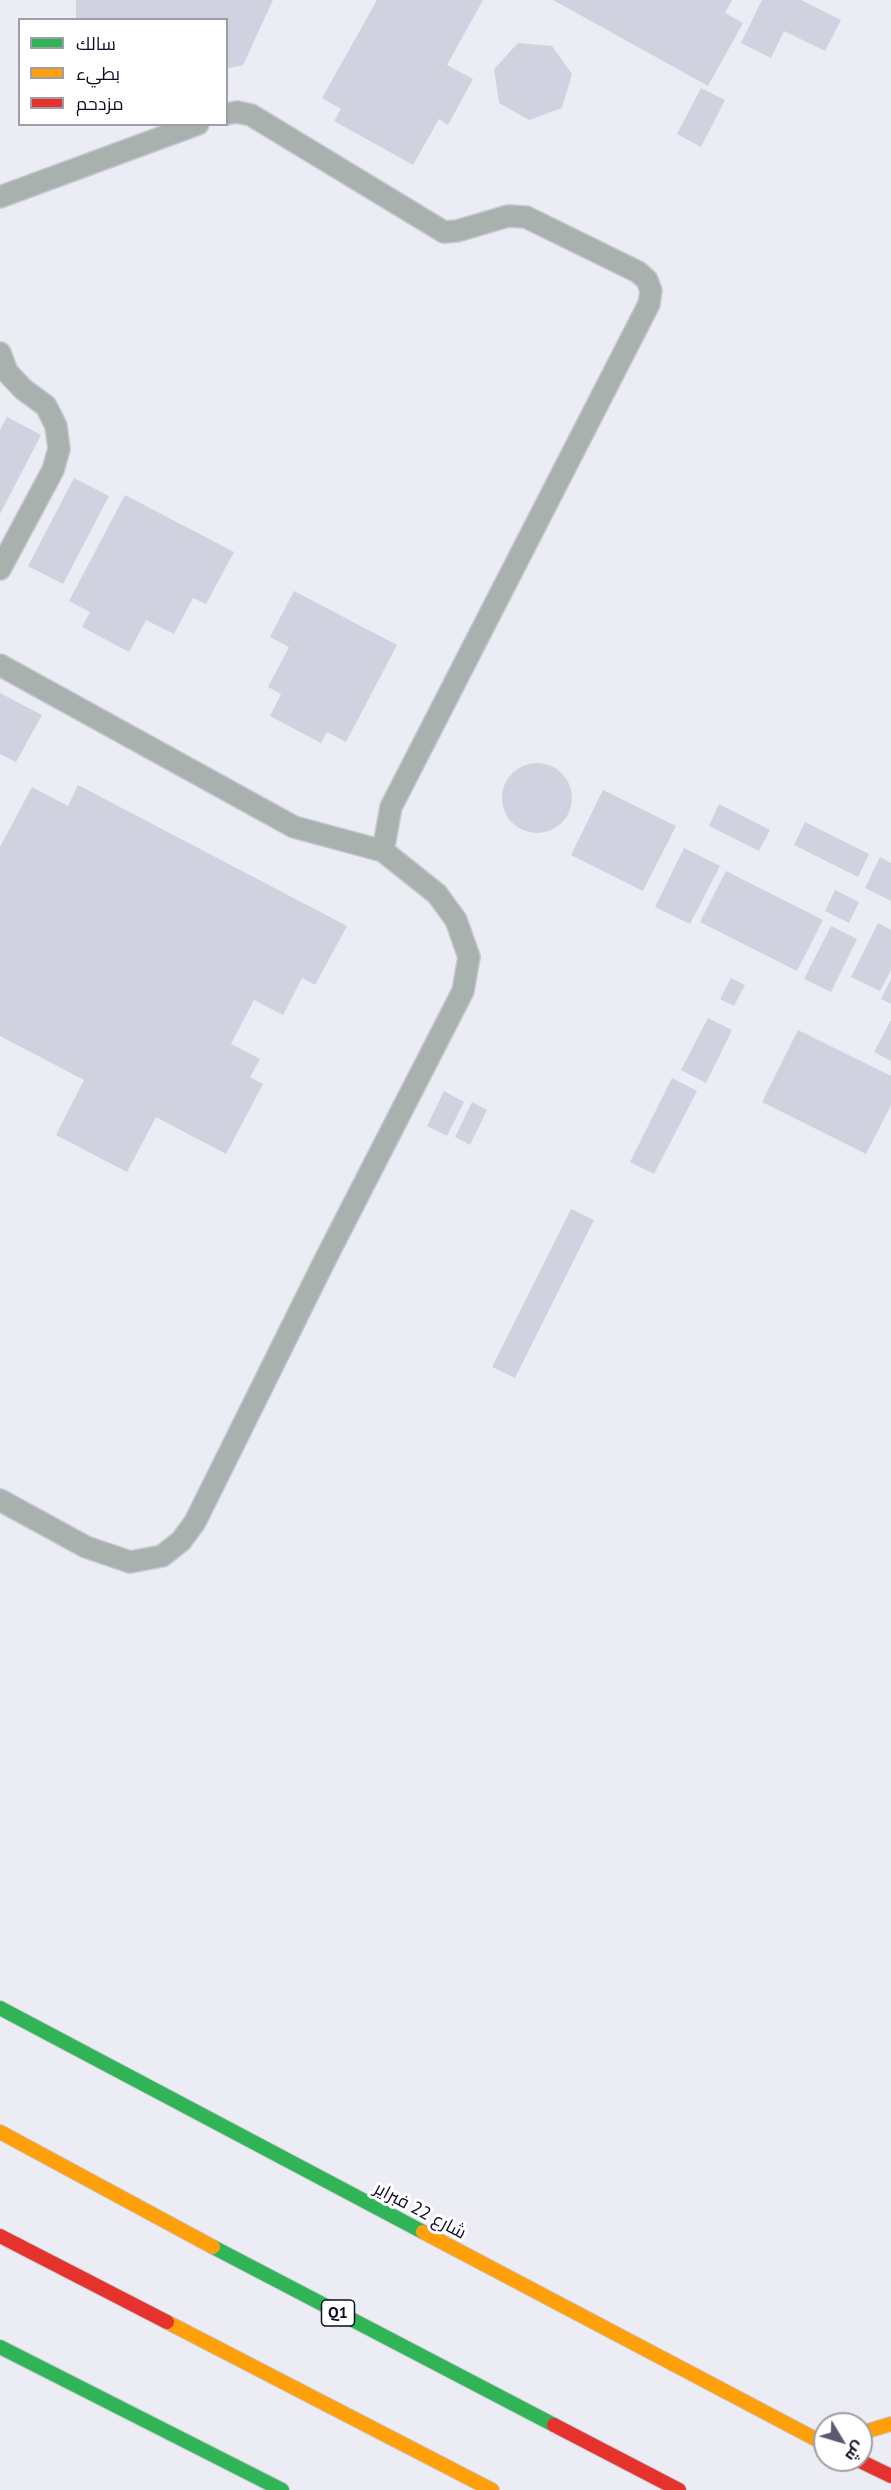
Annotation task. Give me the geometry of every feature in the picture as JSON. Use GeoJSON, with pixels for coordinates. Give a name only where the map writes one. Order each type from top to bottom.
{"type":"FeatureCollection","features":[{"type":"Feature","properties":{"kind":"main road","name":"شارع 22 فبراير"},"geometry":{"type":"LineString","coordinates":[[0,2008],[813,2437]]}},
{"type":"Feature","properties":{"kind":"main road","name":"Q1"},"geometry":{"type":"LineString","coordinates":[[0,2132],[237,2260],[679,2490]]}},
{"type":"Feature","properties":{"kind":"main road"},"geometry":{"type":"LineString","coordinates":[[0,2236],[492,2490]]}},
{"type":"Feature","properties":{"kind":"main road"},"geometry":{"type":"LineString","coordinates":[[0,2347],[282,2490]]}},
{"type":"Feature","properties":{"kind":"main road"},"geometry":{"type":"LineString","coordinates":[[873,2429],[891,2424]]}},
{"type":"Feature","properties":{"kind":"main road"},"geometry":{"type":"LineString","coordinates":[[873,2467],[891,2476]]}},
{"type":"Feature","properties":{"kind":"lane"},"geometry":{"type":"LineString","coordinates":[[228,113],[237,111],[251,115],[444,232],[519,215],[638,272],[647,280],[651,291],[649,304],[391,807],[383,850]]}},
{"type":"Feature","properties":{"kind":"lane"},"geometry":{"type":"LineString","coordinates":[[0,198],[193,126]]}},
{"type":"Feature","properties":{"kind":"lane"},"geometry":{"type":"LineString","coordinates":[[0,353],[7,372],[23,390],[45,406],[56,426],[59,449],[53,470],[0,569]]}},
{"type":"Feature","properties":{"kind":"lane"},"geometry":{"type":"LineString","coordinates":[[0,665],[294,827],[383,850],[437,894],[456,920],[469,957],[463,991],[325,1260],[195,1522],[181,1541],[162,1556],[130,1562],[86,1547],[0,1500]]}},
{"type":"Feature","properties":{"kind":"building"},"geometry":{"type":"Polygon","coordinates":[[[76,0],[273,0],[243,65],[228,69],[228,18],[76,18],[76,0]]]}},
{"type":"Feature","properties":{"kind":"building"},"geometry":{"type":"Polygon","coordinates":[[[377,0],[483,0],[447,65],[473,79],[448,125],[439,119],[413,165],[334,121],[341,109],[322,98],[377,0]]]}},
{"type":"Feature","properties":{"kind":"building"},"geometry":{"type":"Polygon","coordinates":[[[553,0],[732,0],[725,13],[743,23],[708,86],[553,0]]]}},
{"type":"Feature","properties":{"kind":"building"},"geometry":{"type":"Polygon","coordinates":[[[762,0],[801,0],[841,20],[825,51],[784,31],[771,58],[741,43],[762,0]]]}},
{"type":"Feature","properties":{"kind":"building"},"geometry":{"type":"Polygon","coordinates":[[[518,43],[552,46],[572,74],[562,108],[529,120],[499,103],[494,69],[518,43]]]}},
{"type":"Feature","properties":{"kind":"building"},"geometry":{"type":"Polygon","coordinates":[[[701,88],[725,100],[701,147],[677,134],[701,88]]]}},
{"type":"Feature","properties":{"kind":"building"},"geometry":{"type":"Polygon","coordinates":[[[7,417],[41,435],[0,514],[0,430],[7,417]]]}},
{"type":"Feature","properties":{"kind":"building"},"geometry":{"type":"Polygon","coordinates":[[[74,478],[109,496],[63,584],[28,566],[74,478]]]}},
{"type":"Feature","properties":{"kind":"building"},"geometry":{"type":"Polygon","coordinates":[[[125,495],[234,552],[206,604],[193,598],[174,634],[146,620],[129,652],[82,627],[90,612],[69,601],[125,495]]]}},
{"type":"Feature","properties":{"kind":"building"},"geometry":{"type":"Polygon","coordinates":[[[294,591],[397,645],[346,742],[327,732],[321,743],[270,716],[281,694],[268,687],[289,647],[270,637],[294,591]]]}},
{"type":"Feature","properties":{"kind":"building"},"geometry":{"type":"Polygon","coordinates":[[[0,693],[42,715],[16,762],[0,754],[0,693]]]}},
{"type":"Feature","properties":{"kind":"building"},"geometry":{"type":"Polygon","coordinates":[[[544,763],[557,769],[566,778],[570,784],[572,798],[570,812],[562,823],[551,831],[530,833],[512,823],[504,812],[502,791],[512,773],[523,765],[544,763]]]}},
{"type":"Feature","properties":{"kind":"building"},"geometry":{"type":"Polygon","coordinates":[[[78,785],[347,926],[315,985],[302,978],[283,1015],[254,1000],[231,1044],[260,1059],[250,1077],[263,1084],[226,1154],[156,1117],[127,1172],[56,1135],[84,1080],[0,1036],[0,847],[32,787],[68,806],[78,785]]]}},
{"type":"Feature","properties":{"kind":"building"},"geometry":{"type":"Polygon","coordinates":[[[603,790],[676,826],[643,891],[571,855],[603,790]]]}},
{"type":"Feature","properties":{"kind":"building"},"geometry":{"type":"Polygon","coordinates":[[[719,804],[770,830],[759,851],[709,826],[719,804]]]}},
{"type":"Feature","properties":{"kind":"building"},"geometry":{"type":"Polygon","coordinates":[[[805,822],[869,854],[858,877],[794,845],[805,822]]]}},
{"type":"Feature","properties":{"kind":"building"},"geometry":{"type":"Polygon","coordinates":[[[684,848],[720,866],[690,924],[655,907],[684,848]]]}},
{"type":"Feature","properties":{"kind":"building"},"geometry":{"type":"Polygon","coordinates":[[[880,857],[891,863],[891,901],[865,888],[880,857]]]}},
{"type":"Feature","properties":{"kind":"building"},"geometry":{"type":"Polygon","coordinates":[[[726,871],[823,920],[797,971],[700,922],[726,871]]]}},
{"type":"Feature","properties":{"kind":"building"},"geometry":{"type":"Polygon","coordinates":[[[835,890],[859,902],[849,923],[825,911],[835,890]]]}},
{"type":"Feature","properties":{"kind":"building"},"geometry":{"type":"Polygon","coordinates":[[[878,923],[891,930],[891,970],[880,991],[851,977],[878,923]]]}},
{"type":"Feature","properties":{"kind":"building"},"geometry":{"type":"Polygon","coordinates":[[[831,926],[857,939],[831,992],[804,979],[831,926]]]}},
{"type":"Feature","properties":{"kind":"building"},"geometry":{"type":"Polygon","coordinates":[[[731,978],[745,985],[734,1006],[720,999],[731,978]]]}},
{"type":"Feature","properties":{"kind":"building"},"geometry":{"type":"Polygon","coordinates":[[[891,979],[891,1004],[881,999],[891,979]]]}},
{"type":"Feature","properties":{"kind":"building"},"geometry":{"type":"Polygon","coordinates":[[[708,1018],[732,1030],[706,1083],[681,1070],[708,1018]]]}},
{"type":"Feature","properties":{"kind":"building"},"geometry":{"type":"Polygon","coordinates":[[[891,1020],[891,1061],[874,1052],[891,1020]]]}},
{"type":"Feature","properties":{"kind":"building"},"geometry":{"type":"Polygon","coordinates":[[[798,1030],[891,1076],[891,1105],[866,1154],[762,1102],[798,1030]]]}},
{"type":"Feature","properties":{"kind":"building"},"geometry":{"type":"Polygon","coordinates":[[[672,1078],[697,1091],[654,1174],[630,1162],[672,1078]]]}},
{"type":"Feature","properties":{"kind":"building"},"geometry":{"type":"Polygon","coordinates":[[[444,1091],[464,1102],[447,1136],[427,1126],[444,1091]]]}},
{"type":"Feature","properties":{"kind":"building"},"geometry":{"type":"Polygon","coordinates":[[[472,1102],[487,1110],[470,1145],[455,1137],[472,1102]]]}},
{"type":"Feature","properties":{"kind":"building"},"geometry":{"type":"Polygon","coordinates":[[[571,1209],[594,1220],[515,1378],[492,1367],[571,1209]]]}},
{"type":"Feature","properties":{"kind":"traffic: fast"},"geometry":{"type":"LineString","coordinates":[[0,2008],[423,2232]]}},
{"type":"Feature","properties":{"kind":"traffic: fast"},"geometry":{"type":"LineString","coordinates":[[213,2247],[554,2425]]}},
{"type":"Feature","properties":{"kind":"traffic: fast"},"geometry":{"type":"LineString","coordinates":[[0,2347],[282,2490]]}},
{"type":"Feature","properties":{"kind":"traffic: slow"},"geometry":{"type":"LineString","coordinates":[[0,2132],[213,2247]]}},
{"type":"Feature","properties":{"kind":"traffic: slow"},"geometry":{"type":"LineString","coordinates":[[423,2232],[813,2438]]}},
{"type":"Feature","properties":{"kind":"traffic: slow"},"geometry":{"type":"LineString","coordinates":[[167,2322],[492,2490]]}},
{"type":"Feature","properties":{"kind":"traffic: slow"},"geometry":{"type":"LineString","coordinates":[[873,2429],[891,2424]]}},
{"type":"Feature","properties":{"kind":"traffic: jam"},"geometry":{"type":"LineString","coordinates":[[0,2236],[167,2322]]}},
{"type":"Feature","properties":{"kind":"traffic: jam"},"geometry":{"type":"LineString","coordinates":[[554,2425],[679,2490]]}},
{"type":"Feature","properties":{"kind":"traffic: jam"},"geometry":{"type":"LineString","coordinates":[[873,2467],[891,2476]]}}]}
